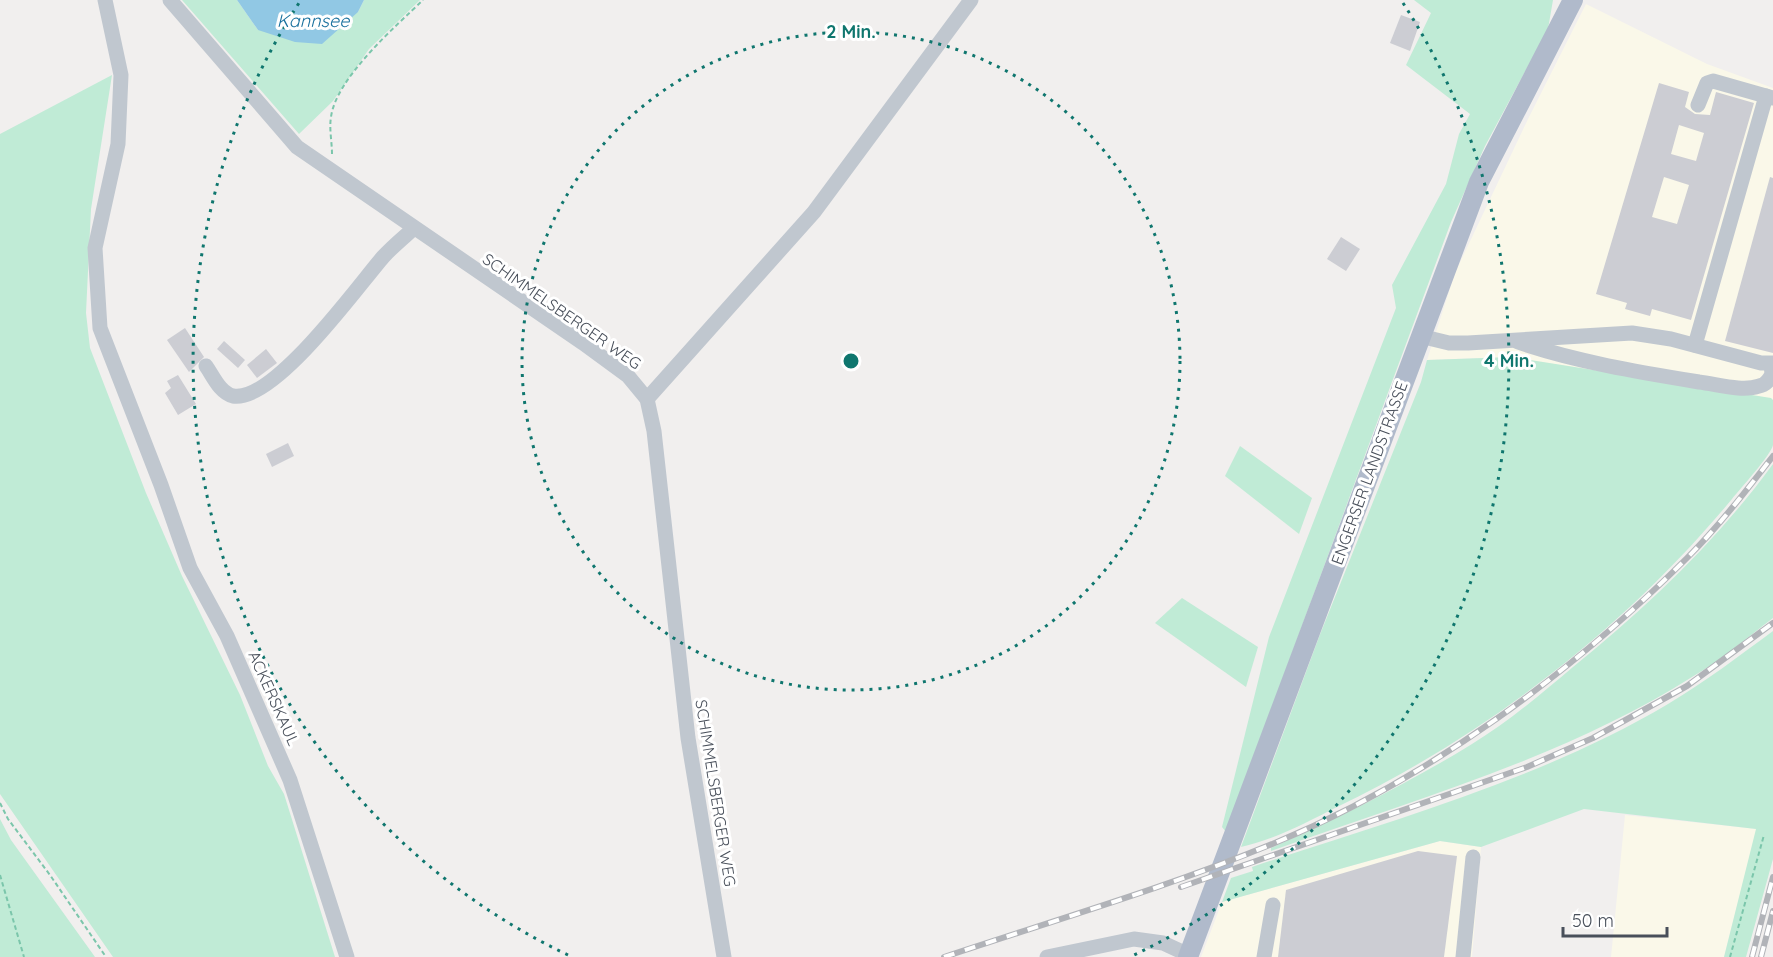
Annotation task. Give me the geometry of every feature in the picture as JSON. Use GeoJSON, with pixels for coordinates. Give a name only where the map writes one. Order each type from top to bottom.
{"type":"FeatureCollection","features":[{"type":"Feature","properties":{"kind":"main road","name":"ENGERSER LANDSTRASSE"},"geometry":{"type":"LineString","coordinates":[[1189,956],[1479,182],[1573,0]]}},
{"type":"Feature","properties":{"kind":"lane","name":"ACKERSKAUL"},"geometry":{"type":"LineString","coordinates":[[105,0],[120,75],[118,144],[95,248],[95,286],[100,328],[190,568],[227,636],[290,780],[346,957]]}},
{"type":"Feature","properties":{"kind":"lane","name":"SCHIMMELSBERGER WEG"},"geometry":{"type":"LineString","coordinates":[[170,0],[297,147],[330,172],[592,350],[628,376],[647,399],[654,431],[688,738],[724,957]]}},
{"type":"Feature","properties":{"kind":"lane"},"geometry":{"type":"LineString","coordinates":[[647,399],[814,212],[971,0]]}},
{"type":"Feature","properties":{"kind":"lane"},"geometry":{"type":"LineString","coordinates":[[1695,345],[1769,97],[1713,81],[1703,89],[1698,105]]}},
{"type":"Feature","properties":{"kind":"lane"},"geometry":{"type":"LineString","coordinates":[[206,366],[224,391],[231,396],[240,396],[282,374],[315,339],[385,255],[413,229]]}},
{"type":"Feature","properties":{"kind":"lane"},"geometry":{"type":"LineString","coordinates":[[1420,336],[1449,343],[1621,333],[1654,335],[1772,364],[1772,374],[1767,382],[1760,386],[1730,386],[1601,365],[1513,340]]}},
{"type":"Feature","properties":{"kind":"lane"},"geometry":{"type":"LineString","coordinates":[[1463,957],[1473,857]]}},
{"type":"Feature","properties":{"kind":"lane"},"geometry":{"type":"LineString","coordinates":[[1264,957],[1273,905]]}},
{"type":"Feature","properties":{"kind":"lane"},"geometry":{"type":"LineString","coordinates":[[1047,957],[1134,939],[1163,943],[1189,956]]}},
{"type":"Feature","properties":{"kind":"path"},"geometry":{"type":"LineString","coordinates":[[330,172],[330,118],[334,103],[357,67],[423,0]]}},
{"type":"Feature","properties":{"kind":"path"},"geometry":{"type":"LineString","coordinates":[[0,803],[8,819],[51,875],[106,957]]}},
{"type":"Feature","properties":{"kind":"path"},"geometry":{"type":"LineString","coordinates":[[1730,957],[1764,835]]}},
{"type":"Feature","properties":{"kind":"path"},"geometry":{"type":"LineString","coordinates":[[0,875],[24,957]]}},
{"type":"Feature","properties":{"kind":"shaded area"},"geometry":{"type":"Polygon","coordinates":[[[1586,4],[1707,64],[1773,88],[1773,400],[1511,357],[1427,360],[1455,273],[1586,4]]]}},
{"type":"Feature","properties":{"kind":"shaded area"},"geometry":{"type":"Polygon","coordinates":[[[1625,815],[1757,829],[1724,957],[1611,957],[1625,815]]]}},
{"type":"Feature","properties":{"kind":"shaded area"},"geometry":{"type":"Polygon","coordinates":[[[1440,841],[1481,847],[1472,957],[1201,957],[1222,902],[1440,841]]]}},
{"type":"Feature","properties":{"kind":"green space"},"geometry":{"type":"Polygon","coordinates":[[[182,0],[237,0],[258,30],[358,12],[364,0],[420,0],[369,49],[333,101],[299,134],[182,0]]]}},
{"type":"Feature","properties":{"kind":"green space"},"geometry":{"type":"Polygon","coordinates":[[[1414,0],[1553,0],[1548,29],[1485,146],[1451,222],[1226,832],[1222,827],[1269,637],[1396,308],[1392,285],[1446,184],[1459,134],[1470,114],[1406,65],[1431,13],[1414,0]]]}},
{"type":"Feature","properties":{"kind":"green space"},"geometry":{"type":"Polygon","coordinates":[[[112,75],[91,209],[86,313],[90,348],[146,493],[182,576],[240,695],[268,766],[284,794],[335,957],[113,957],[0,794],[0,134],[112,75]]]}},
{"type":"Feature","properties":{"kind":"green space"},"geometry":{"type":"Polygon","coordinates":[[[1511,357],[1771,398],[1773,400],[1773,445],[1755,472],[1691,546],[1600,634],[1551,674],[1500,712],[1393,778],[1290,830],[1241,847],[1319,637],[1421,382],[1427,360],[1511,357]]]}},
{"type":"Feature","properties":{"kind":"green space"},"geometry":{"type":"Polygon","coordinates":[[[1240,446],[1312,498],[1299,534],[1225,476],[1240,446]]]}},
{"type":"Feature","properties":{"kind":"green space"},"geometry":{"type":"Polygon","coordinates":[[[1773,464],[1773,618],[1744,641],[1692,677],[1643,706],[1592,731],[1487,775],[1271,851],[1271,848],[1348,812],[1448,759],[1524,707],[1654,597],[1704,547],[1773,464]]]}},
{"type":"Feature","properties":{"kind":"green space"},"geometry":{"type":"Polygon","coordinates":[[[1182,598],[1258,647],[1246,687],[1155,623],[1182,598]]]}},
{"type":"Feature","properties":{"kind":"green space"},"geometry":{"type":"Polygon","coordinates":[[[1773,631],[1773,859],[1746,957],[1724,957],[1756,829],[1584,809],[1481,847],[1440,841],[1222,902],[1231,878],[1253,871],[1252,867],[1411,815],[1517,777],[1619,731],[1695,687],[1773,631]]]}},
{"type":"Feature","properties":{"kind":"green space"},"geometry":{"type":"Polygon","coordinates":[[[0,819],[11,840],[95,957],[0,957],[0,819]]]}},
{"type":"Feature","properties":{"kind":"water","name":"Kannsee"},"geometry":{"type":"Polygon","coordinates":[[[237,0],[364,0],[358,12],[322,44],[295,42],[258,30],[237,0]]]}},
{"type":"Feature","properties":{"kind":"building"},"geometry":{"type":"Polygon","coordinates":[[[1401,15],[1420,22],[1410,51],[1390,43],[1401,15]]]}},
{"type":"Feature","properties":{"kind":"building"},"geometry":{"type":"Polygon","coordinates":[[[1659,83],[1689,92],[1685,107],[1695,114],[1710,115],[1716,92],[1754,103],[1691,320],[1652,309],[1650,316],[1625,309],[1627,303],[1596,294],[1659,83]],[[1679,125],[1671,154],[1696,161],[1704,133],[1679,125]],[[1664,177],[1652,217],[1677,224],[1689,185],[1664,177]]]}},
{"type":"Feature","properties":{"kind":"building"},"geometry":{"type":"Polygon","coordinates":[[[1770,177],[1773,178],[1773,353],[1725,341],[1770,177]]]}},
{"type":"Feature","properties":{"kind":"building"},"geometry":{"type":"Polygon","coordinates":[[[1341,237],[1360,249],[1346,271],[1327,259],[1341,237]]]}},
{"type":"Feature","properties":{"kind":"building"},"geometry":{"type":"Polygon","coordinates":[[[185,328],[204,357],[189,372],[167,340],[185,328]]]}},
{"type":"Feature","properties":{"kind":"building"},"geometry":{"type":"Polygon","coordinates":[[[224,341],[245,360],[238,368],[217,349],[224,341]]]}},
{"type":"Feature","properties":{"kind":"building"},"geometry":{"type":"Polygon","coordinates":[[[266,349],[277,363],[257,378],[247,365],[266,349]]]}},
{"type":"Feature","properties":{"kind":"building"},"geometry":{"type":"Polygon","coordinates":[[[178,375],[196,404],[178,415],[165,393],[171,388],[167,381],[178,375]]]}},
{"type":"Feature","properties":{"kind":"building"},"geometry":{"type":"Polygon","coordinates":[[[288,443],[294,456],[272,467],[266,454],[288,443]]]}},
{"type":"Feature","properties":{"kind":"building"},"geometry":{"type":"Polygon","coordinates":[[[1418,851],[1457,856],[1444,957],[1278,957],[1286,890],[1418,851]]]}},
{"type":"Feature","properties":{"kind":"railway"},"geometry":{"type":"LineString","coordinates":[[944,957],[1153,888],[1277,842],[1389,787],[1443,755],[1496,720],[1547,682],[1643,601],[1710,534],[1773,456]]}},
{"type":"Feature","properties":{"kind":"railway"},"geometry":{"type":"LineString","coordinates":[[1181,887],[1527,767],[1593,738],[1687,686],[1773,623]]}},
{"type":"Feature","properties":{"kind":"railway"},"geometry":{"type":"LineString","coordinates":[[1752,957],[1773,877]]}},
{"type":"Feature","properties":{"kind":"railway"},"geometry":{"type":"LineString","coordinates":[[1761,957],[1773,911]]}}]}
